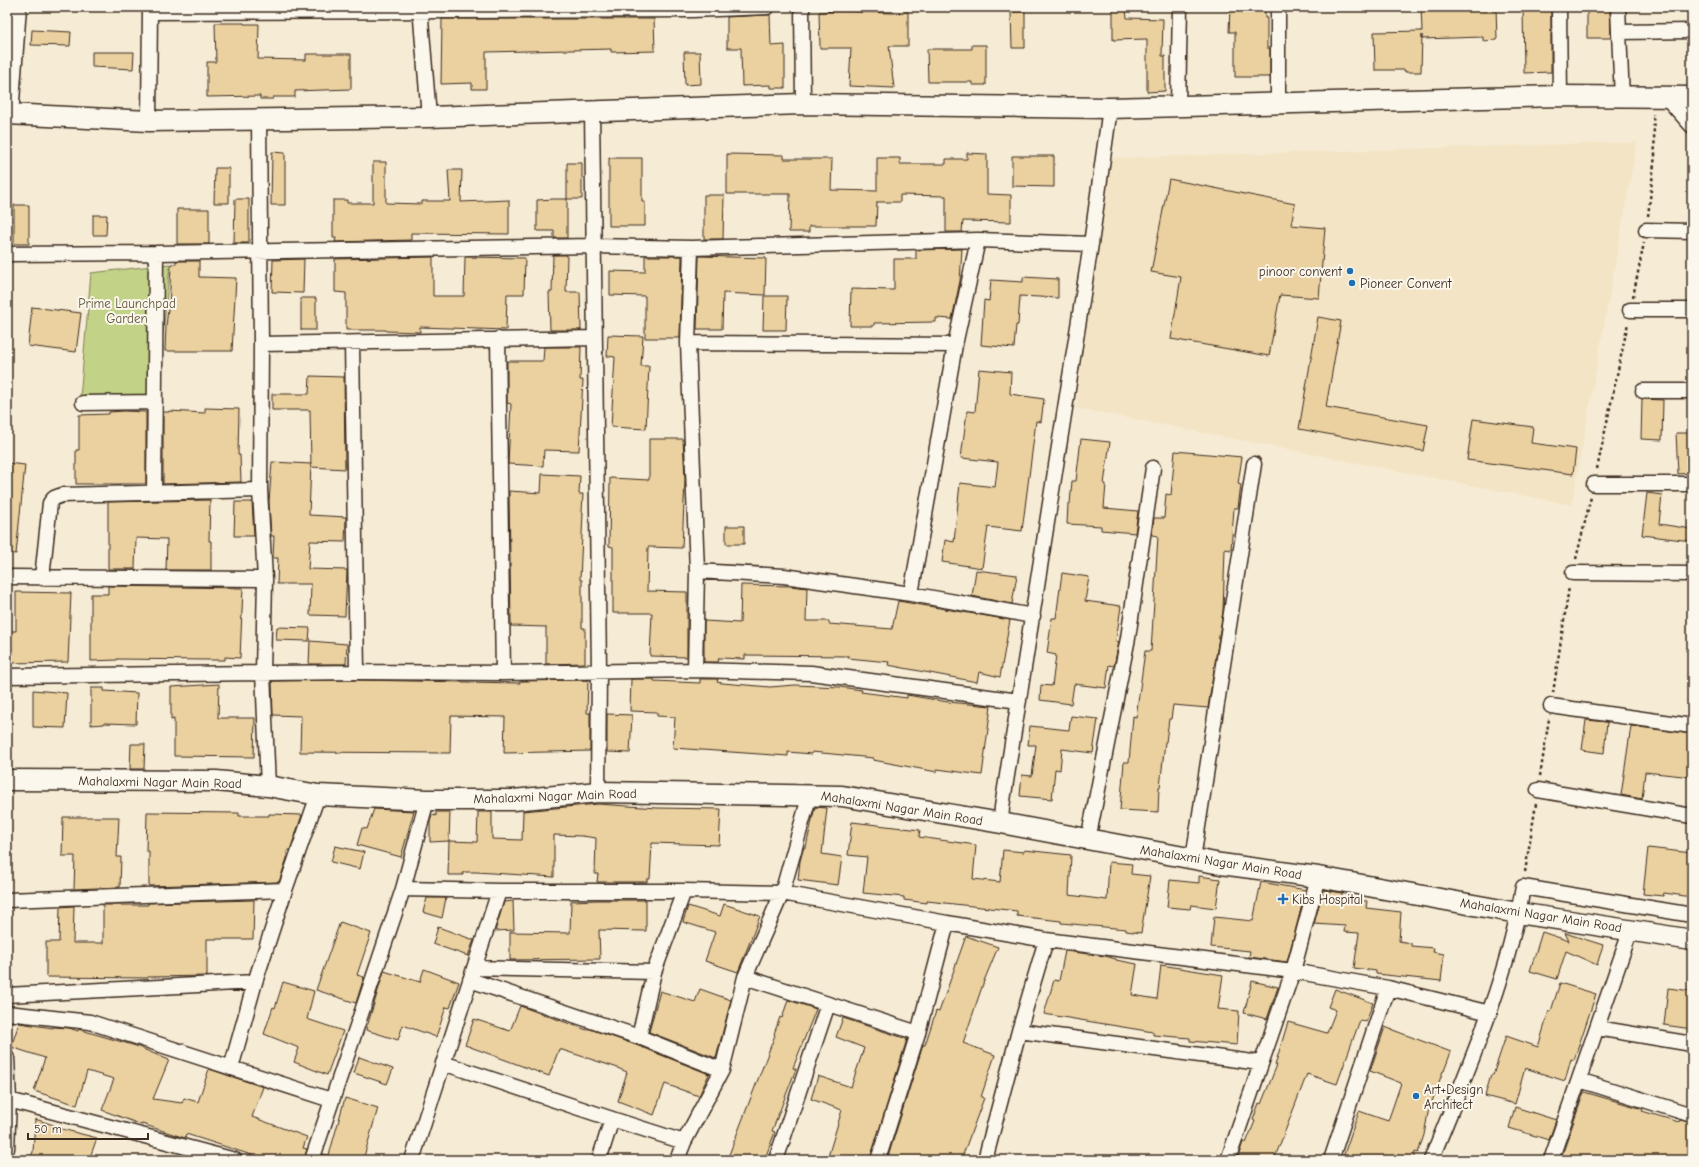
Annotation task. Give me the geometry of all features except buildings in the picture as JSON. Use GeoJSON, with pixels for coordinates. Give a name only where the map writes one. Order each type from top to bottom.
{"type":"FeatureCollection","features":[{"type":"Feature","properties":{"kind":"street"},"geometry":{"type":"LineString","coordinates":[[19,7],[9,114],[149,121],[260,118],[429,117],[803,104],[1110,108],[1560,96],[1622,98],[1692,97]]}},
{"type":"Feature","properties":{"kind":"street"},"geometry":{"type":"LineString","coordinates":[[149,121],[150,9],[767,7]]}},
{"type":"Feature","properties":{"kind":"street"},"geometry":{"type":"LineString","coordinates":[[802,7],[803,104]]}},
{"type":"Feature","properties":{"kind":"street"},"geometry":{"type":"LineString","coordinates":[[1178,106],[1180,7]]}},
{"type":"Feature","properties":{"kind":"street"},"geometry":{"type":"LineString","coordinates":[[1278,7],[1278,104]]}},
{"type":"Feature","properties":{"kind":"street"},"geometry":{"type":"LineString","coordinates":[[1559,7],[1560,96]]}},
{"type":"Feature","properties":{"kind":"street"},"geometry":{"type":"LineString","coordinates":[[1618,7],[1622,98]]}},
{"type":"Feature","properties":{"kind":"street"},"geometry":{"type":"LineString","coordinates":[[420,9],[429,117]]}},
{"type":"Feature","properties":{"kind":"street"},"geometry":{"type":"LineString","coordinates":[[1619,32],[1692,31]]}},
{"type":"Feature","properties":{"kind":"street"},"geometry":{"type":"LineString","coordinates":[[1658,97],[1692,126]]}},
{"type":"Feature","properties":{"kind":"street"},"geometry":{"type":"LineString","coordinates":[[1001,823],[1002,807],[1091,244],[1110,108]]}},
{"type":"Feature","properties":{"kind":"street"},"geometry":{"type":"LineString","coordinates":[[592,111],[599,670],[598,792]]}},
{"type":"Feature","properties":{"kind":"street"},"geometry":{"type":"LineString","coordinates":[[260,118],[260,490],[265,579],[264,674],[268,786]]}},
{"type":"Feature","properties":{"kind":"street"},"geometry":{"type":"LineString","coordinates":[[1646,230],[1692,230]]}},
{"type":"Feature","properties":{"kind":"street"},"geometry":{"type":"LineString","coordinates":[[7,254],[260,252],[593,246],[691,248],[978,240],[1091,244]]}},
{"type":"Feature","properties":{"kind":"street"},"geometry":{"type":"LineString","coordinates":[[911,594],[955,345],[978,240]]}},
{"type":"Feature","properties":{"kind":"street"},"geometry":{"type":"LineString","coordinates":[[691,248],[688,343],[697,571],[694,670]]}},
{"type":"Feature","properties":{"kind":"street"},"geometry":{"type":"LineString","coordinates":[[154,493],[156,253]]}},
{"type":"Feature","properties":{"kind":"street"},"geometry":{"type":"LineString","coordinates":[[1630,310],[1692,310]]}},
{"type":"Feature","properties":{"kind":"street"},"geometry":{"type":"LineString","coordinates":[[261,344],[594,338]]}},
{"type":"Feature","properties":{"kind":"street"},"geometry":{"type":"LineString","coordinates":[[498,339],[503,673]]}},
{"type":"Feature","properties":{"kind":"street"},"geometry":{"type":"LineString","coordinates":[[352,343],[357,672]]}},
{"type":"Feature","properties":{"kind":"street"},"geometry":{"type":"LineString","coordinates":[[688,343],[955,345]]}},
{"type":"Feature","properties":{"kind":"street"},"geometry":{"type":"LineString","coordinates":[[1643,391],[1692,391]]}},
{"type":"Feature","properties":{"kind":"street"},"geometry":{"type":"LineString","coordinates":[[83,404],[155,402]]}},
{"type":"Feature","properties":{"kind":"street"},"geometry":{"type":"LineString","coordinates":[[1193,859],[1254,464]]}},
{"type":"Feature","properties":{"kind":"street"},"geometry":{"type":"LineString","coordinates":[[1088,840],[1128,638],[1153,468]]}},
{"type":"Feature","properties":{"kind":"street"},"geometry":{"type":"LineString","coordinates":[[1594,484],[1692,484]]}},
{"type":"Feature","properties":{"kind":"street"},"geometry":{"type":"LineString","coordinates":[[42,578],[50,504],[54,498],[62,495],[260,490]]}},
{"type":"Feature","properties":{"kind":"street"},"geometry":{"type":"LineString","coordinates":[[697,571],[784,576],[911,594],[1033,616]]}},
{"type":"Feature","properties":{"kind":"street"},"geometry":{"type":"LineString","coordinates":[[1573,573],[1692,574]]}},
{"type":"Feature","properties":{"kind":"street"},"geometry":{"type":"LineString","coordinates":[[7,578],[265,579]]}},
{"type":"Feature","properties":{"kind":"street"},"geometry":{"type":"LineString","coordinates":[[7,676],[357,672],[503,673],[599,670],[694,670],[811,673],[1019,701]]}},
{"type":"Feature","properties":{"kind":"street"},"geometry":{"type":"LineString","coordinates":[[1551,706],[1692,726]]}},
{"type":"Feature","properties":{"kind":"street","name":"Mahalaxmi Nagar Main Road"},"geometry":{"type":"LineString","coordinates":[[7,780],[216,781],[268,786],[318,795],[427,800],[513,800],[598,792],[810,794],[842,796],[1001,823],[1193,859],[1318,877],[1518,913],[1692,940]]}},
{"type":"Feature","properties":{"kind":"street"},"geometry":{"type":"LineString","coordinates":[[1538,790],[1692,816]]}},
{"type":"Feature","properties":{"kind":"street"},"geometry":{"type":"LineString","coordinates":[[677,1160],[684,1142],[722,1070],[745,977],[782,893],[810,794]]}},
{"type":"Feature","properties":{"kind":"street"},"geometry":{"type":"LineString","coordinates":[[230,1068],[255,982],[318,795]]}},
{"type":"Feature","properties":{"kind":"street"},"geometry":{"type":"LineString","coordinates":[[312,1160],[402,889],[427,800]]}},
{"type":"Feature","properties":{"kind":"street"},"geometry":{"type":"LineString","coordinates":[[1228,1160],[1260,1063],[1293,971],[1318,877]]}},
{"type":"Feature","properties":{"kind":"street"},"geometry":{"type":"LineString","coordinates":[[1431,1160],[1490,1013],[1518,913],[1522,887],[1692,915]]}},
{"type":"Feature","properties":{"kind":"street"},"geometry":{"type":"LineString","coordinates":[[402,889],[782,893],[1046,940],[1293,971],[1388,988],[1490,1013]]}},
{"type":"Feature","properties":{"kind":"street"},"geometry":{"type":"LineString","coordinates":[[7,900],[285,890]]}},
{"type":"Feature","properties":{"kind":"street"},"geometry":{"type":"LineString","coordinates":[[412,1160],[499,891]]}},
{"type":"Feature","properties":{"kind":"street"},"geometry":{"type":"LineString","coordinates":[[639,1037],[654,972],[684,891]]}},
{"type":"Feature","properties":{"kind":"street"},"geometry":{"type":"LineString","coordinates":[[878,1160],[918,1033],[947,923]]}},
{"type":"Feature","properties":{"kind":"street"},"geometry":{"type":"LineString","coordinates":[[1551,1160],[1631,930]]}},
{"type":"Feature","properties":{"kind":"street"},"geometry":{"type":"LineString","coordinates":[[985,1160],[1019,1031],[1046,940]]}},
{"type":"Feature","properties":{"kind":"street"},"geometry":{"type":"LineString","coordinates":[[472,974],[654,972]]}},
{"type":"Feature","properties":{"kind":"street"},"geometry":{"type":"LineString","coordinates":[[472,974],[722,1070]]}},
{"type":"Feature","properties":{"kind":"street"},"geometry":{"type":"LineString","coordinates":[[745,977],[918,1033]]}},
{"type":"Feature","properties":{"kind":"street"},"geometry":{"type":"LineString","coordinates":[[7,995],[255,982]]}},
{"type":"Feature","properties":{"kind":"street"},"geometry":{"type":"LineString","coordinates":[[1331,1160],[1388,988]]}},
{"type":"Feature","properties":{"kind":"street"},"geometry":{"type":"LineString","coordinates":[[776,1160],[828,1004]]}},
{"type":"Feature","properties":{"kind":"street"},"geometry":{"type":"LineString","coordinates":[[7,1013],[90,1022],[331,1100]]}},
{"type":"Feature","properties":{"kind":"street"},"geometry":{"type":"LineString","coordinates":[[1597,1028],[1692,1044]]}},
{"type":"Feature","properties":{"kind":"street"},"geometry":{"type":"LineString","coordinates":[[1019,1031],[1260,1063]]}},
{"type":"Feature","properties":{"kind":"street"},"geometry":{"type":"LineString","coordinates":[[7,1058],[10,1100],[7,1149]]}},
{"type":"Feature","properties":{"kind":"street"},"geometry":{"type":"LineString","coordinates":[[443,1063],[684,1142]]}},
{"type":"Feature","properties":{"kind":"street"},"geometry":{"type":"LineString","coordinates":[[1579,1080],[1692,1115]]}},
{"type":"Feature","properties":{"kind":"street"},"geometry":{"type":"LineString","coordinates":[[10,1100],[235,1160]]}},
{"type":"Feature","properties":{"kind":"street"},"geometry":{"type":"LineString","coordinates":[[599,1160],[612,1119]]}},
{"type":"Feature","properties":{"kind":"path"},"geometry":{"type":"LineString","coordinates":[[1646,230],[1655,155],[1654,120],[1658,97]]}},
{"type":"Feature","properties":{"kind":"shaded area","name":"Pioneer Convent"},"geometry":{"type":"Polygon","coordinates":[[[1637,142],[1572,505],[1076,408],[1108,158],[1637,142]]]}},
{"type":"Feature","properties":{"kind":"green space","name":"Prime Launchpad Garden"},"geometry":{"type":"Polygon","coordinates":[[[170,264],[157,396],[80,398],[91,273],[170,264]]]}},
{"type":"Feature","properties":{"kind":"place","name":"pinoor convent"},"geometry":{"type":"Point","coordinates":[1350,271]}},
{"type":"Feature","properties":{"kind":"place","name":"Pioneer Convent"},"geometry":{"type":"Point","coordinates":[1352,283]}},
{"type":"Feature","properties":{"kind":"place","name":"Kibs Hospital"},"geometry":{"type":"Point","coordinates":[1283,899]}},
{"type":"Feature","properties":{"kind":"place","name":"Art+Design Architect"},"geometry":{"type":"Point","coordinates":[1416,1096]}}]}
